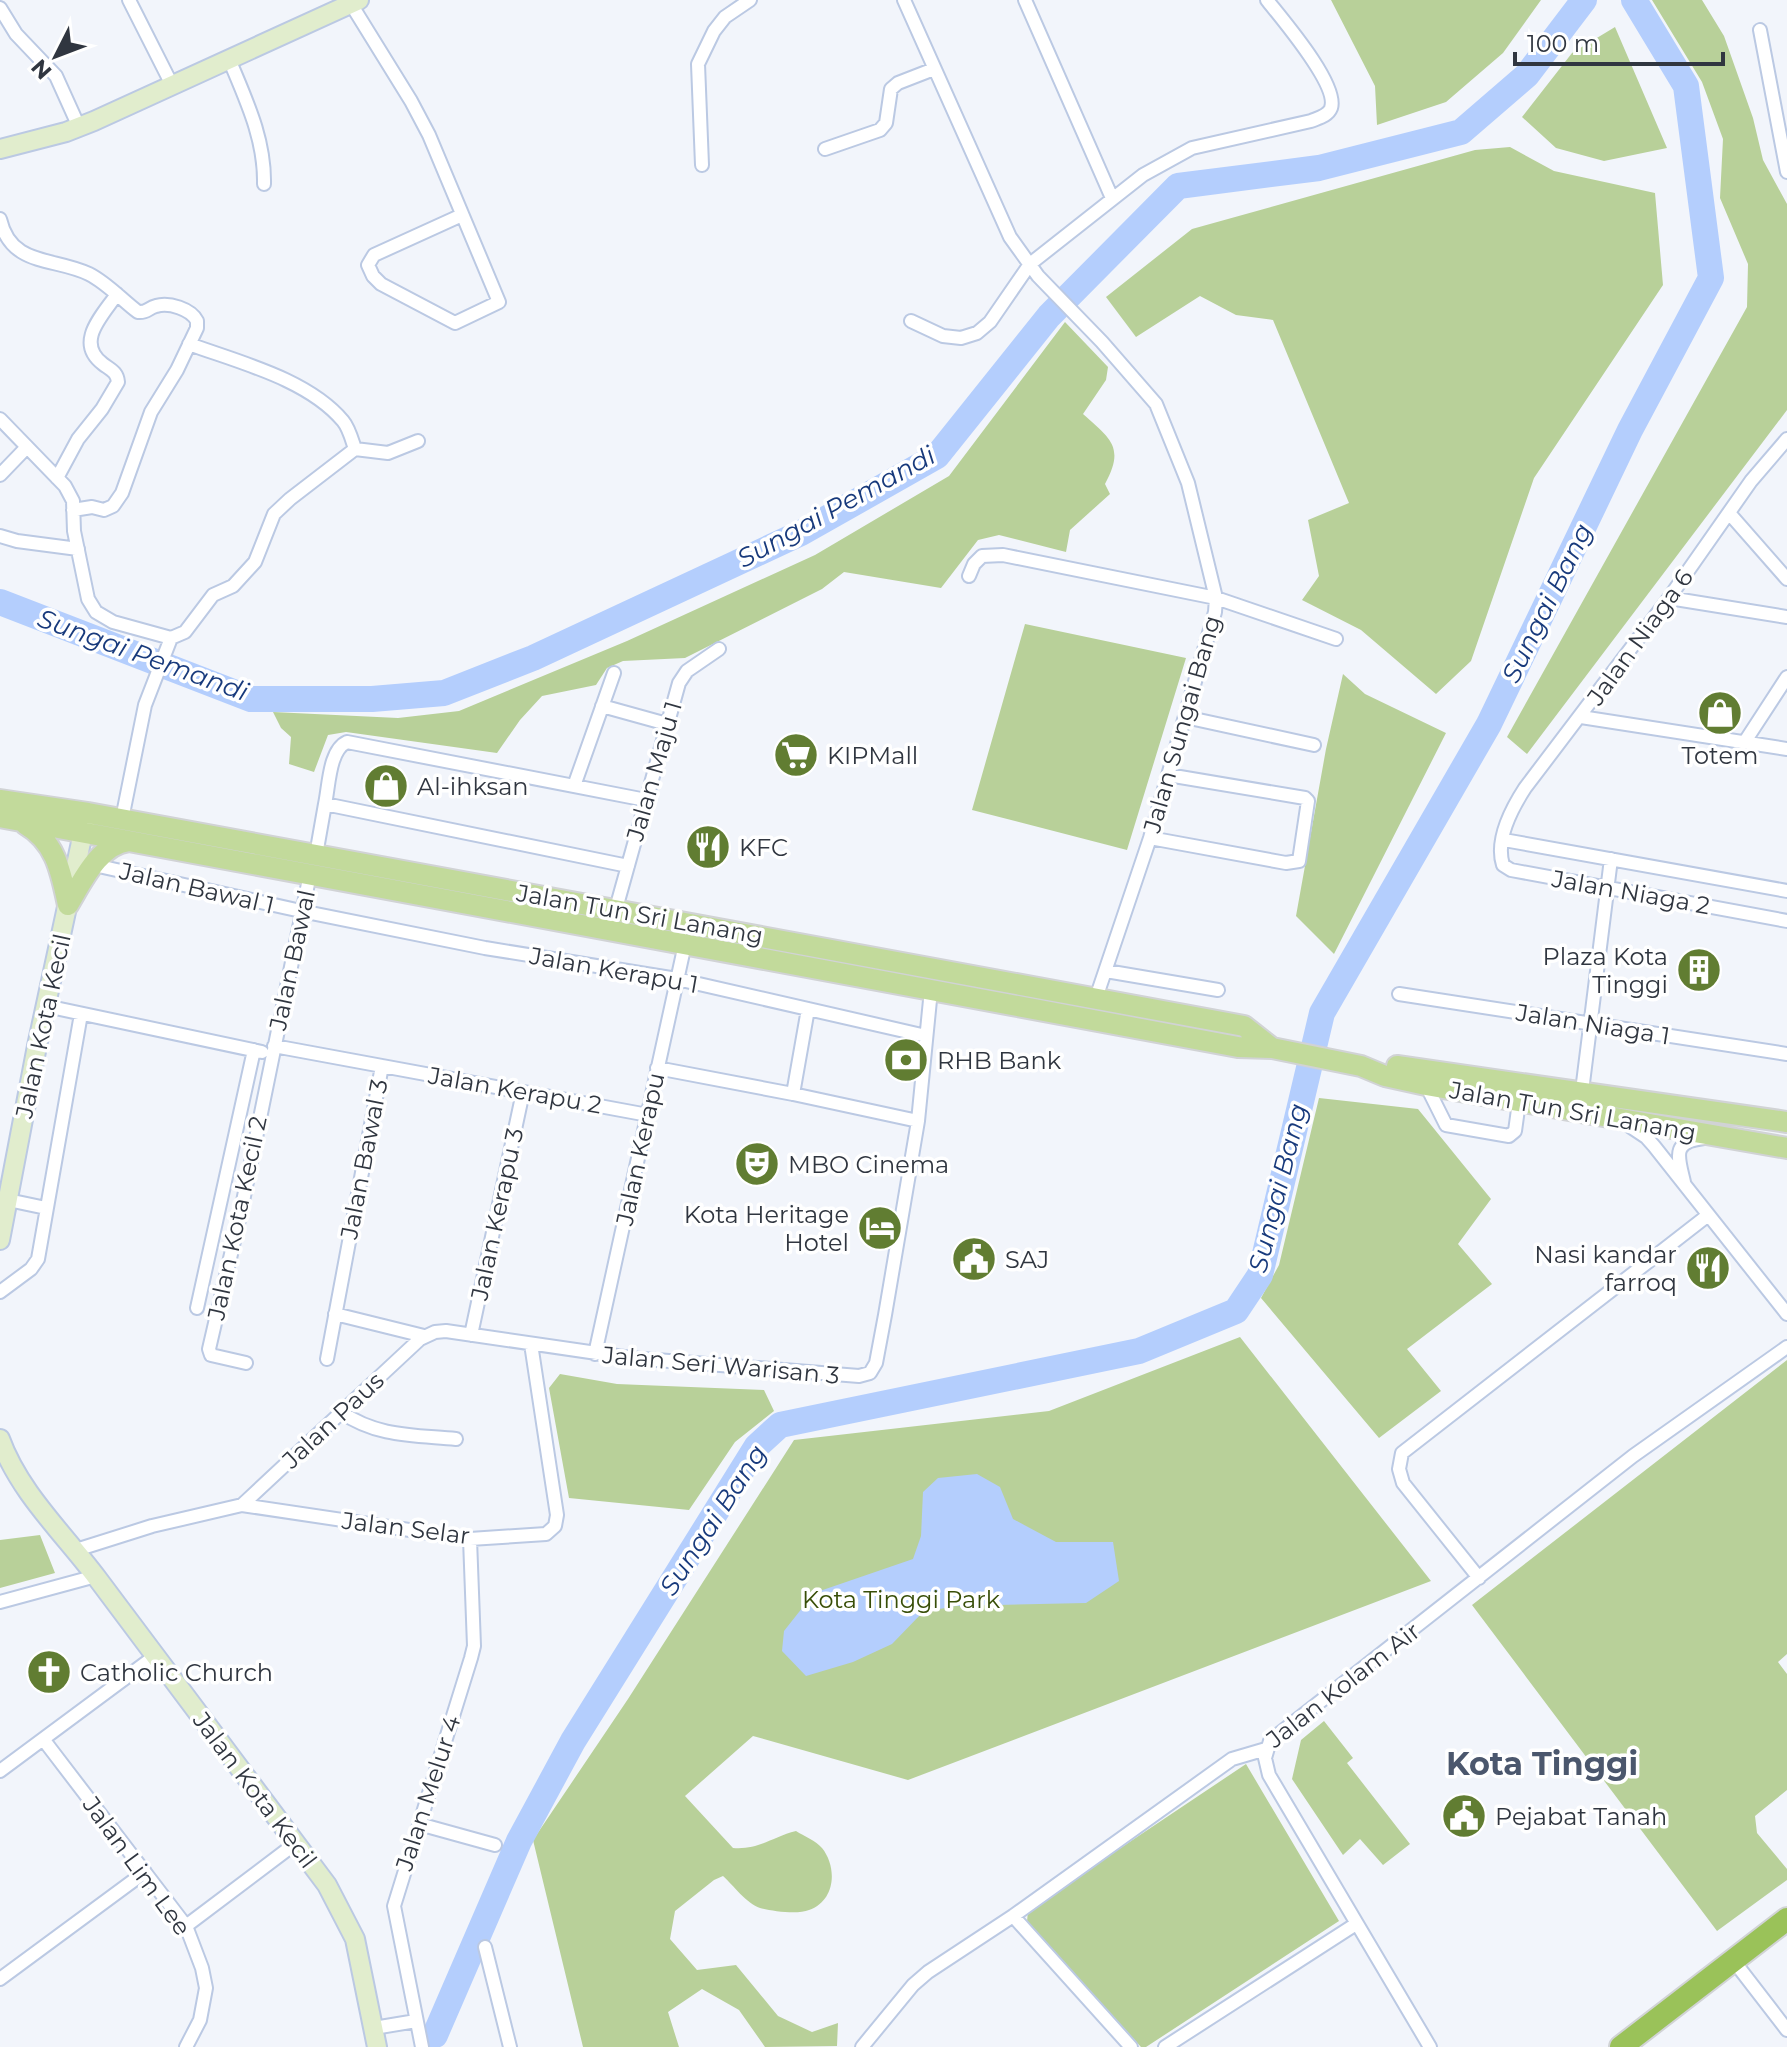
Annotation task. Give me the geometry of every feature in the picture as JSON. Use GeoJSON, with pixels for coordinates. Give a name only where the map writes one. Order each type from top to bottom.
{"type":"FeatureCollection","features":[{"type":"Feature","properties":{"kind":"highway"},"geometry":{"type":"LineString","coordinates":[[1621,2047],[1787,1919]]}},
{"type":"Feature","properties":{"kind":"main road","name":"Jalan Tun Sri Lanang"},"geometry":{"type":"LineString","coordinates":[[0,800],[86,822],[133,841],[313,864]]}},
{"type":"Feature","properties":{"kind":"main road","name":"Jalan Tun Sri Lanang"},"geometry":{"type":"LineString","coordinates":[[10,818],[86,822],[122,819],[313,864],[613,920],[1096,998],[1244,1026],[1272,1048]]}},
{"type":"Feature","properties":{"kind":"main road"},"geometry":{"type":"LineString","coordinates":[[10,818],[38,831],[49,844],[61,869],[68,905]]}},
{"type":"Feature","properties":{"kind":"main road"},"geometry":{"type":"LineString","coordinates":[[68,905],[94,865],[118,842],[133,841]]}},
{"type":"Feature","properties":{"kind":"main road","name":"Jalan Tun Sri Lanang"},"geometry":{"type":"LineString","coordinates":[[613,920],[685,944],[1238,1047],[1272,1048],[1361,1066],[1385,1076],[1426,1085],[1787,1148]]}},
{"type":"Feature","properties":{"kind":"main road","name":"Jalan Tun Sri Lanang"},"geometry":{"type":"LineString","coordinates":[[1361,1066],[1387,1065],[1787,1122]]}},
{"type":"Feature","properties":{"kind":"main road"},"geometry":{"type":"LineString","coordinates":[[1671,1104],[1693,1096],[1787,1108]]}},
{"type":"Feature","properties":{"kind":"street"},"geometry":{"type":"LineString","coordinates":[[129,0],[172,85]]}},
{"type":"Feature","properties":{"kind":"street"},"geometry":{"type":"LineString","coordinates":[[702,165],[698,64],[719,24],[750,0]]}},
{"type":"Feature","properties":{"kind":"street","name":"Jalan Sungai Bang"},"geometry":{"type":"LineString","coordinates":[[904,0],[1010,237],[1038,276],[1156,404],[1188,483],[1216,598],[1215,612],[1150,838],[1096,998]]}},
{"type":"Feature","properties":{"kind":"street"},"geometry":{"type":"LineString","coordinates":[[1025,0],[1112,198]]}},
{"type":"Feature","properties":{"kind":"street"},"geometry":{"type":"LineString","coordinates":[[911,321],[943,336],[961,338],[977,333],[990,322],[1030,264],[1143,175],[1192,148],[1311,121],[1327,114],[1332,105],[1331,93],[1308,51],[1267,0]]}},
{"type":"Feature","properties":{"kind":"street"},"geometry":{"type":"LineString","coordinates":[[0,149],[79,127],[355,2],[429,135],[499,302],[455,323],[381,284],[368,265],[374,255],[462,215]]}},
{"type":"Feature","properties":{"kind":"street"},"geometry":{"type":"LineString","coordinates":[[0,8],[16,34],[56,76],[79,127]]}},
{"type":"Feature","properties":{"kind":"street"},"geometry":{"type":"LineString","coordinates":[[1760,30],[1787,172]]}},
{"type":"Feature","properties":{"kind":"street"},"geometry":{"type":"LineString","coordinates":[[229,59],[259,133],[265,166],[264,184]]}},
{"type":"Feature","properties":{"kind":"street"},"geometry":{"type":"LineString","coordinates":[[825,149],[880,130],[886,123],[891,89],[898,83],[934,69]]}},
{"type":"Feature","properties":{"kind":"street"},"geometry":{"type":"LineString","coordinates":[[0,219],[8,239],[24,253],[92,275],[141,313],[158,305],[189,311],[197,321],[189,344],[151,412],[122,493],[113,506],[104,510],[92,507],[73,510]]}},
{"type":"Feature","properties":{"kind":"street"},"geometry":{"type":"LineString","coordinates":[[57,478],[78,439],[117,386],[117,375],[96,358],[90,342],[92,330],[117,294]]}},
{"type":"Feature","properties":{"kind":"street"},"geometry":{"type":"LineString","coordinates":[[189,344],[290,382],[327,406],[345,423],[355,449]]}},
{"type":"Feature","properties":{"kind":"street"},"geometry":{"type":"LineString","coordinates":[[0,419],[65,486],[73,501],[88,599],[96,612],[113,622],[169,643]]}},
{"type":"Feature","properties":{"kind":"street","name":"Jalan Niaga 6"},"geometry":{"type":"LineString","coordinates":[[1504,840],[1516,801],[1669,598],[1751,481],[1787,439]]}},
{"type":"Feature","properties":{"kind":"street"},"geometry":{"type":"LineString","coordinates":[[122,819],[145,705],[169,643],[185,632],[213,595],[233,586],[255,562],[274,514],[290,499],[355,449],[388,453],[418,441]]}},
{"type":"Feature","properties":{"kind":"street"},"geometry":{"type":"LineString","coordinates":[[0,475],[26,448]]}},
{"type":"Feature","properties":{"kind":"street"},"geometry":{"type":"LineString","coordinates":[[1729,513],[1787,579]]}},
{"type":"Feature","properties":{"kind":"street"},"geometry":{"type":"LineString","coordinates":[[0,536],[78,549]]}},
{"type":"Feature","properties":{"kind":"street"},"geometry":{"type":"LineString","coordinates":[[969,576],[982,556],[1003,555],[1216,598],[1336,639]]}},
{"type":"Feature","properties":{"kind":"street"},"geometry":{"type":"LineString","coordinates":[[1669,598],[1787,617]]}},
{"type":"Feature","properties":{"kind":"street","name":"Jalan Maju 1"},"geometry":{"type":"LineString","coordinates":[[613,920],[683,674],[719,649]]}},
{"type":"Feature","properties":{"kind":"street"},"geometry":{"type":"LineString","coordinates":[[614,673],[574,786],[646,800]]}},
{"type":"Feature","properties":{"kind":"street"},"geometry":{"type":"LineString","coordinates":[[1744,743],[1787,677]]}},
{"type":"Feature","properties":{"kind":"street"},"geometry":{"type":"LineString","coordinates":[[602,706],[667,724]]}},
{"type":"Feature","properties":{"kind":"street"},"geometry":{"type":"LineString","coordinates":[[1185,717],[1314,745]]}},
{"type":"Feature","properties":{"kind":"street"},"geometry":{"type":"LineString","coordinates":[[1581,717],[1787,749]]}},
{"type":"Feature","properties":{"kind":"street","name":"Jalan Bawal"},"geometry":{"type":"LineString","coordinates":[[273,1050],[336,753],[342,744],[347,742],[574,786]]}},
{"type":"Feature","properties":{"kind":"street"},"geometry":{"type":"LineString","coordinates":[[1150,838],[1286,863],[1299,861],[1307,799],[1168,775]]}},
{"type":"Feature","properties":{"kind":"street"},"geometry":{"type":"LineString","coordinates":[[325,804],[628,866]]}},
{"type":"Feature","properties":{"kind":"street","name":"Jalan Kota Kecil"},"geometry":{"type":"LineString","coordinates":[[0,1240],[86,822]]}},
{"type":"Feature","properties":{"kind":"street"},"geometry":{"type":"LineString","coordinates":[[1504,840],[1787,891]]}},
{"type":"Feature","properties":{"kind":"street","name":"Jalan Niaga 2"},"geometry":{"type":"LineString","coordinates":[[1504,840],[1501,861],[1506,868],[1787,921]]}},
{"type":"Feature","properties":{"kind":"street"},"geometry":{"type":"LineString","coordinates":[[1582,1091],[1611,859]]}},
{"type":"Feature","properties":{"kind":"street","name":"Jalan Bawal 1"},"geometry":{"type":"LineString","coordinates":[[94,865],[301,911]]}},
{"type":"Feature","properties":{"kind":"street","name":"Jalan Kerapu 1"},"geometry":{"type":"LineString","coordinates":[[301,911],[485,948],[677,979],[926,1036]]}},
{"type":"Feature","properties":{"kind":"street","name":"Jalan Kerapu"},"geometry":{"type":"LineString","coordinates":[[595,1354],[685,944]]}},
{"type":"Feature","properties":{"kind":"street"},"geometry":{"type":"LineString","coordinates":[[1106,971],[1218,990]]}},
{"type":"Feature","properties":{"kind":"street","name":"Jalan Seri Warisan 3"},"geometry":{"type":"LineString","coordinates":[[335,1314],[424,1336],[440,1331],[595,1354],[859,1376],[870,1373],[876,1363],[918,1121],[931,990]]}},
{"type":"Feature","properties":{"kind":"street","name":"Jalan Niaga 1"},"geometry":{"type":"LineString","coordinates":[[1399,994],[1787,1054]]}},
{"type":"Feature","properties":{"kind":"street","name":"Jalan Bawal 3"},"geometry":{"type":"LineString","coordinates":[[46,1006],[254,1050],[382,1066],[327,1359]]}},
{"type":"Feature","properties":{"kind":"street"},"geometry":{"type":"LineString","coordinates":[[793,1094],[808,1009]]}},
{"type":"Feature","properties":{"kind":"street"},"geometry":{"type":"LineString","coordinates":[[0,1292],[31,1269],[38,1259],[81,1014]]}},
{"type":"Feature","properties":{"kind":"street"},"geometry":{"type":"LineString","coordinates":[[197,1308],[254,1050]]}},
{"type":"Feature","properties":{"kind":"street","name":"Jalan Kota Kecil 2"},"geometry":{"type":"LineString","coordinates":[[246,1363],[211,1355],[209,1349],[241,1211],[273,1050]]}},
{"type":"Feature","properties":{"kind":"street","name":"Jalan Kerapu 2"},"geometry":{"type":"LineString","coordinates":[[382,1066],[648,1115]]}},
{"type":"Feature","properties":{"kind":"street"},"geometry":{"type":"LineString","coordinates":[[657,1068],[918,1121]]}},
{"type":"Feature","properties":{"kind":"street"},"geometry":{"type":"LineString","coordinates":[[1426,1085],[1441,1119],[1449,1126],[1509,1136],[1515,1131],[1519,1102]]}},
{"type":"Feature","properties":{"kind":"street","name":"Jalan Kerapu 3"},"geometry":{"type":"LineString","coordinates":[[471,1335],[523,1092]]}},
{"type":"Feature","properties":{"kind":"street"},"geometry":{"type":"LineString","coordinates":[[1612,1117],[1646,1137],[1787,1314]]}},
{"type":"Feature","properties":{"kind":"street"},"geometry":{"type":"LineString","coordinates":[[1686,1188],[1678,1157],[1682,1145],[1695,1139],[1727,1138]]}},
{"type":"Feature","properties":{"kind":"street"},"geometry":{"type":"LineString","coordinates":[[8,1200],[46,1208]]}},
{"type":"Feature","properties":{"kind":"street"},"geometry":{"type":"LineString","coordinates":[[1479,1578],[1403,1483],[1399,1469],[1402,1453],[1707,1216]]}},
{"type":"Feature","properties":{"kind":"street","name":"Jalan Paus"},"geometry":{"type":"LineString","coordinates":[[242,1505],[424,1336]]}},
{"type":"Feature","properties":{"kind":"street","name":"Jalan Selar"},"geometry":{"type":"LineString","coordinates":[[76,1550],[152,1526],[242,1505],[470,1539],[546,1534],[557,1521],[531,1344]]}},
{"type":"Feature","properties":{"kind":"street","name":"Jalan Kolam Air"},"geometry":{"type":"LineString","coordinates":[[862,2047],[913,1985],[928,1972],[1013,1916],[1232,1759],[1266,1749],[1282,1730],[1633,1456],[1787,1347]]}},
{"type":"Feature","properties":{"kind":"street"},"geometry":{"type":"LineString","coordinates":[[341,1412],[359,1425],[374,1430],[456,1439]]}},
{"type":"Feature","properties":{"kind":"street","name":"Jalan Kota Kecil"},"geometry":{"type":"LineString","coordinates":[[0,1439],[14,1470],[327,1885],[355,1939],[373,2039]]}},
{"type":"Feature","properties":{"kind":"street","name":"Jalan Melur 4"},"geometry":{"type":"LineString","coordinates":[[422,2047],[394,1906],[474,1646],[470,1539]]}},
{"type":"Feature","properties":{"kind":"street"},"geometry":{"type":"LineString","coordinates":[[0,1602],[96,1576]]}},
{"type":"Feature","properties":{"kind":"street"},"geometry":{"type":"LineString","coordinates":[[0,1771],[155,1656]]}},
{"type":"Feature","properties":{"kind":"street","name":"Jalan Lim Lee"},"geometry":{"type":"LineString","coordinates":[[43,1739],[186,1926],[206,1988],[200,2020],[186,2047]]}},
{"type":"Feature","properties":{"kind":"street"},"geometry":{"type":"LineString","coordinates":[[1266,1749],[1265,1765],[1269,1775],[1430,2047]]}},
{"type":"Feature","properties":{"kind":"street"},"geometry":{"type":"LineString","coordinates":[[419,1824],[495,1845]]}},
{"type":"Feature","properties":{"kind":"street"},"geometry":{"type":"LineString","coordinates":[[186,1926],[296,1843]]}},
{"type":"Feature","properties":{"kind":"street"},"geometry":{"type":"LineString","coordinates":[[0,1979],[145,1872]]}},
{"type":"Feature","properties":{"kind":"street"},"geometry":{"type":"LineString","coordinates":[[1013,1916],[1131,2047]]}},
{"type":"Feature","properties":{"kind":"street"},"geometry":{"type":"LineString","coordinates":[[1165,2047],[1356,1924]]}},
{"type":"Feature","properties":{"kind":"street"},"geometry":{"type":"LineString","coordinates":[[485,1947],[510,2047]]}},
{"type":"Feature","properties":{"kind":"street"},"geometry":{"type":"LineString","coordinates":[[1733,1960],[1787,2030]]}},
{"type":"Feature","properties":{"kind":"street"},"geometry":{"type":"LineString","coordinates":[[373,2039],[416,2021]]}},
{"type":"Feature","properties":{"kind":"green space"},"geometry":{"type":"Polygon","coordinates":[[[1331,0],[1541,0],[1503,53],[1446,102],[1377,125],[1375,86],[1331,0]]]}},
{"type":"Feature","properties":{"kind":"green space"},"geometry":{"type":"Polygon","coordinates":[[[1652,0],[1702,0],[1724,36],[1753,118],[1763,160],[1787,204],[1787,410],[1527,754],[1507,737],[1747,307],[1748,264],[1720,198],[1723,139],[1702,82],[1652,0]]]}},
{"type":"Feature","properties":{"kind":"green space"},"geometry":{"type":"Polygon","coordinates":[[[1615,27],[1667,148],[1604,161],[1556,148],[1522,117],[1572,53],[1615,27]]]}},
{"type":"Feature","properties":{"kind":"green space"},"geometry":{"type":"Polygon","coordinates":[[[1510,147],[1554,171],[1655,193],[1663,285],[1534,478],[1471,661],[1436,694],[1361,630],[1302,600],[1319,576],[1308,520],[1349,503],[1273,320],[1236,315],[1200,296],[1136,337],[1106,297],[1192,229],[1475,150],[1510,147]]]}},
{"type":"Feature","properties":{"kind":"green space"},"geometry":{"type":"Polygon","coordinates":[[[1065,322],[1108,367],[1106,380],[1083,414],[1108,437],[1114,452],[1114,461],[1105,484],[1110,494],[1070,530],[1066,552],[999,535],[978,540],[941,588],[844,572],[822,589],[685,658],[623,661],[607,668],[596,685],[542,696],[497,753],[346,732],[328,735],[314,772],[289,764],[291,737],[281,728],[273,712],[398,718],[459,711],[627,641],[815,555],[949,476],[1065,322]]]}},
{"type":"Feature","properties":{"kind":"green space"},"geometry":{"type":"Polygon","coordinates":[[[1025,624],[1186,658],[1127,850],[972,810],[1025,624]]]}},
{"type":"Feature","properties":{"kind":"green space"},"geometry":{"type":"Polygon","coordinates":[[[1343,674],[1365,694],[1446,733],[1334,954],[1296,916],[1343,674]]]}},
{"type":"Feature","properties":{"kind":"green space"},"geometry":{"type":"Polygon","coordinates":[[[1319,1098],[1418,1109],[1491,1199],[1458,1244],[1492,1284],[1407,1349],[1441,1391],[1379,1438],[1261,1298],[1279,1265],[1319,1098]]]}},
{"type":"Feature","properties":{"kind":"green space","name":"Kota Tinggi Park"},"geometry":{"type":"Polygon","coordinates":[[[1240,1337],[1431,1581],[908,1780],[753,1736],[685,1796],[733,1848],[758,1845],[796,1831],[813,1841],[822,1848],[830,1865],[829,1892],[818,1906],[809,1910],[778,1911],[755,1906],[723,1876],[675,1911],[670,1939],[697,1970],[736,1965],[778,2016],[812,2032],[838,2023],[837,2046],[765,2047],[739,2010],[702,1989],[668,2012],[679,2047],[583,2047],[533,1840],[628,1699],[794,1440],[1049,1411],[1240,1337]]]}},
{"type":"Feature","properties":{"kind":"green space"},"geometry":{"type":"Polygon","coordinates":[[[1787,1360],[1787,1654],[1778,1662],[1787,1674],[1787,1790],[1755,1816],[1757,1833],[1787,1869],[1787,1880],[1717,1931],[1472,1605],[1787,1360]]]}},
{"type":"Feature","properties":{"kind":"green space"},"geometry":{"type":"Polygon","coordinates":[[[560,1374],[617,1384],[764,1390],[774,1411],[735,1442],[689,1510],[569,1498],[549,1388],[560,1374]]]}},
{"type":"Feature","properties":{"kind":"green space"},"geometry":{"type":"Polygon","coordinates":[[[40,1535],[55,1573],[0,1588],[0,1540],[40,1535]]]}},
{"type":"Feature","properties":{"kind":"green space"},"geometry":{"type":"Polygon","coordinates":[[[1324,1721],[1353,1758],[1347,1763],[1410,1844],[1383,1865],[1360,1839],[1343,1855],[1292,1779],[1301,1740],[1324,1721]]]}},
{"type":"Feature","properties":{"kind":"green space"},"geometry":{"type":"Polygon","coordinates":[[[1246,1764],[1339,1921],[1146,2047],[1141,2047],[1027,1922],[1028,1910],[1246,1764]]]}},
{"type":"Feature","properties":{"kind":"water"},"geometry":{"type":"Polygon","coordinates":[[[977,1474],[1000,1487],[1013,1519],[1056,1542],[1113,1542],[1119,1581],[1086,1603],[956,1606],[923,1612],[892,1644],[853,1662],[806,1676],[782,1651],[784,1631],[814,1593],[913,1559],[921,1536],[923,1492],[938,1478],[977,1474]]]}},
{"type":"Feature","properties":{"kind":"waterway","name":"Sungai Pemandi"},"geometry":{"type":"LineString","coordinates":[[0,602],[251,699],[372,699],[444,693],[533,658],[801,533],[937,456],[1049,316],[1178,186],[1319,168],[1461,132],[1527,75],[1584,0]]}},
{"type":"Feature","properties":{"kind":"waterway","name":"Sungai Bang"},"geometry":{"type":"LineString","coordinates":[[435,2035],[519,1841],[573,1741],[757,1446],[780,1425],[1139,1351],[1236,1311],[1260,1275],[1322,1013],[1489,724],[1630,430],[1711,278],[1686,86],[1634,0]]}},
{"type":"Feature","properties":{"kind":"place","name":"Totem"},"geometry":{"type":"Point","coordinates":[1720,713]}},
{"type":"Feature","properties":{"kind":"place","name":"KIPMall"},"geometry":{"type":"Point","coordinates":[796,755]}},
{"type":"Feature","properties":{"kind":"place","name":"Al-ihksan"},"geometry":{"type":"Point","coordinates":[386,786]}},
{"type":"Feature","properties":{"kind":"place","name":"KFC"},"geometry":{"type":"Point","coordinates":[708,847]}},
{"type":"Feature","properties":{"kind":"place","name":"Plaza Kota Tinggi"},"geometry":{"type":"Point","coordinates":[1699,970]}},
{"type":"Feature","properties":{"kind":"place","name":"RHB Bank"},"geometry":{"type":"Point","coordinates":[906,1060]}},
{"type":"Feature","properties":{"kind":"place","name":"MBO Cinema"},"geometry":{"type":"Point","coordinates":[757,1164]}},
{"type":"Feature","properties":{"kind":"place","name":"Kota Heritage Hotel"},"geometry":{"type":"Point","coordinates":[880,1228]}},
{"type":"Feature","properties":{"kind":"place","name":"SAJ"},"geometry":{"type":"Point","coordinates":[974,1259]}},
{"type":"Feature","properties":{"kind":"place","name":"Nasi kandar farroq"},"geometry":{"type":"Point","coordinates":[1708,1268]}},
{"type":"Feature","properties":{"kind":"place","name":"Catholic Church"},"geometry":{"type":"Point","coordinates":[49,1672]}},
{"type":"Feature","properties":{"kind":"place","name":"Pejabat Tanah"},"geometry":{"type":"Point","coordinates":[1464,1816]}},
{"type":"Feature","properties":{"kind":"district","name":"Kota Tinggi"},"geometry":{"type":"Point","coordinates":[1542,1763]}}]}
